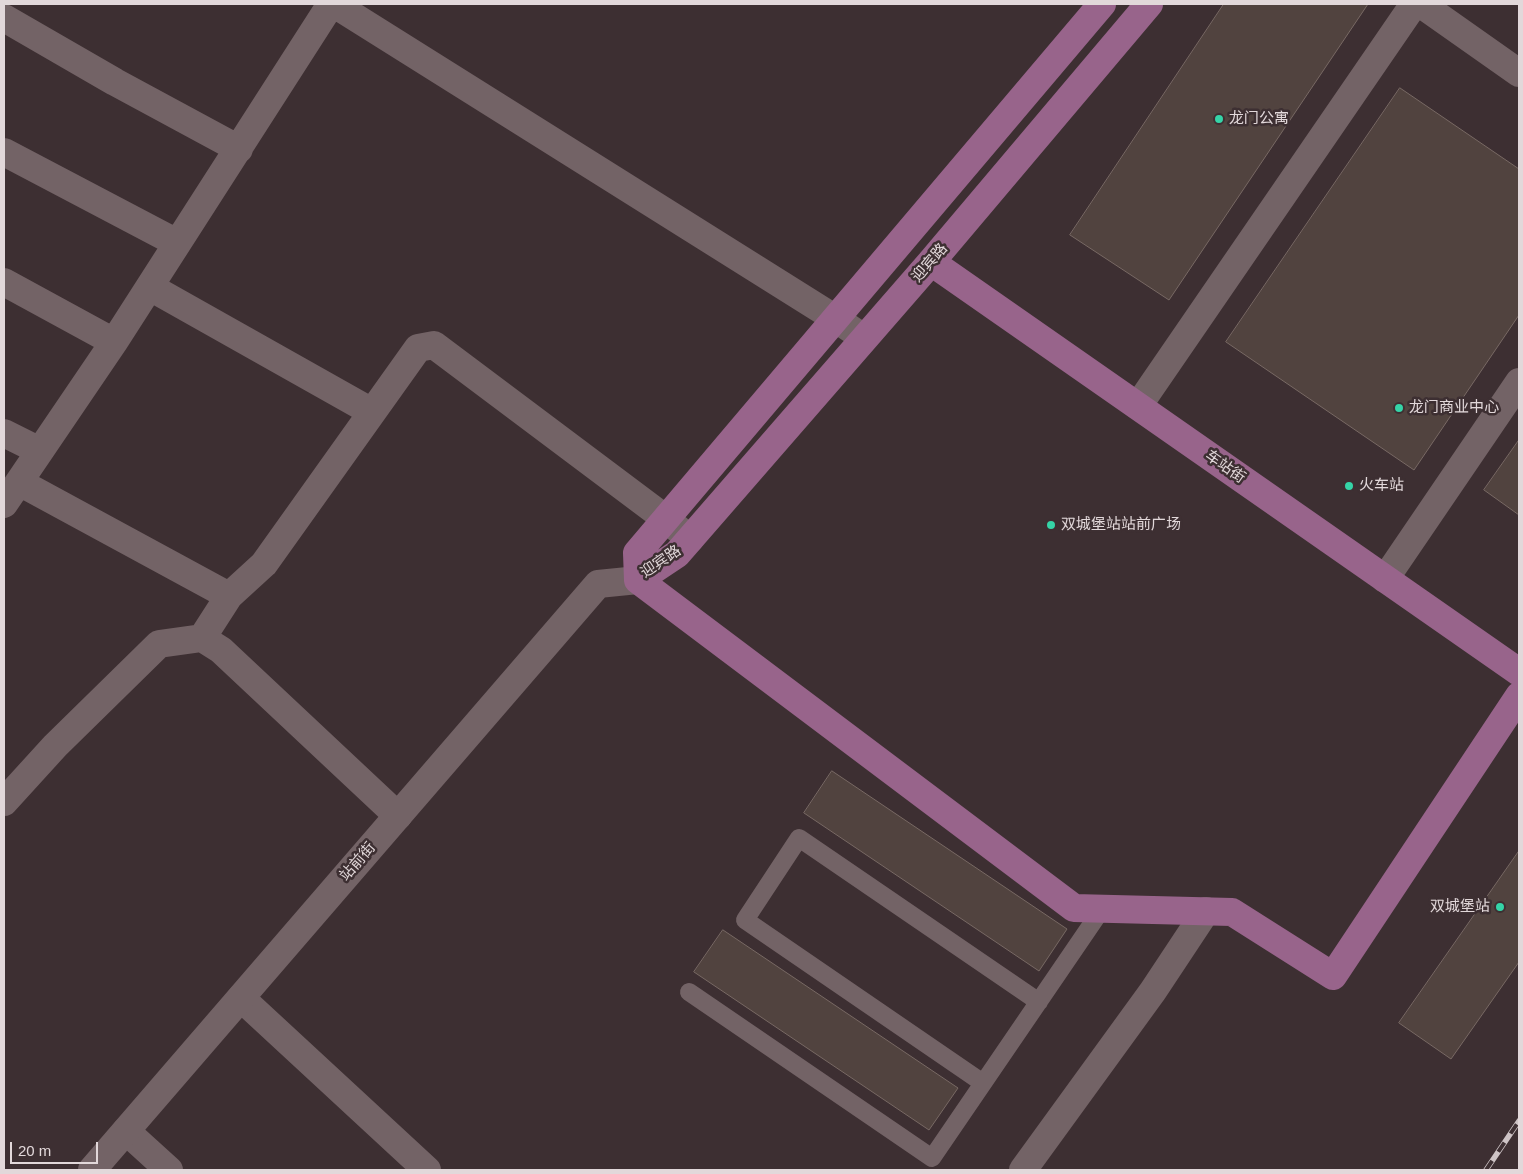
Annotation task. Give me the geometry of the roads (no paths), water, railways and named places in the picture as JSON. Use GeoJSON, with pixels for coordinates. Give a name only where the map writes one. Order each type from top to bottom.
{"type":"FeatureCollection","features":[{"type":"Feature","properties":{"kind":"main road","name":"迎宾路"},"geometry":{"type":"LineString","coordinates":[[638,580],[637,553],[1102,4]]}},
{"type":"Feature","properties":{"kind":"main road","name":"迎宾路"},"geometry":{"type":"LineString","coordinates":[[638,580],[677,554],[931,262],[1149,4]]}},
{"type":"Feature","properties":{"kind":"main road","name":"车站街"},"geometry":{"type":"LineString","coordinates":[[931,262],[1519,672]]}},
{"type":"Feature","properties":{"kind":"main road"},"geometry":{"type":"LineString","coordinates":[[638,580],[1074,908],[1232,912],[1332,976],[1519,696]]}},
{"type":"Feature","properties":{"kind":"street"},"geometry":{"type":"LineString","coordinates":[[4,504],[114,342],[333,4],[864,338]]}},
{"type":"Feature","properties":{"kind":"street"},"geometry":{"type":"LineString","coordinates":[[1138,406],[1414,4]]}},
{"type":"Feature","properties":{"kind":"street"},"geometry":{"type":"LineString","coordinates":[[1421,4],[1519,73]]}},
{"type":"Feature","properties":{"kind":"street"},"geometry":{"type":"LineString","coordinates":[[4,18],[115,82],[238,148]]}},
{"type":"Feature","properties":{"kind":"street"},"geometry":{"type":"LineString","coordinates":[[4,152],[178,243]]}},
{"type":"Feature","properties":{"kind":"street"},"geometry":{"type":"LineString","coordinates":[[4,282],[114,342]]}},
{"type":"Feature","properties":{"kind":"street"},"geometry":{"type":"LineString","coordinates":[[150,287],[372,412]]}},
{"type":"Feature","properties":{"kind":"street"},"geometry":{"type":"LineString","coordinates":[[202,638],[229,596],[264,564],[418,348],[434,345],[690,539]]}},
{"type":"Feature","properties":{"kind":"street"},"geometry":{"type":"LineString","coordinates":[[1385,579],[1519,382]]}},
{"type":"Feature","properties":{"kind":"street"},"geometry":{"type":"LineString","coordinates":[[4,433],[40,451]]}},
{"type":"Feature","properties":{"kind":"street"},"geometry":{"type":"LineString","coordinates":[[19,482],[229,596]]}},
{"type":"Feature","properties":{"kind":"street","name":"站前街"},"geometry":{"type":"LineString","coordinates":[[92,1170],[598,584],[638,580]]}},
{"type":"Feature","properties":{"kind":"street"},"geometry":{"type":"LineString","coordinates":[[4,802],[55,746],[159,644],[202,638],[221,650],[398,816]]}},
{"type":"Feature","properties":{"kind":"street"},"geometry":{"type":"LineString","coordinates":[[1023,1170],[1153,991],[1206,911]]}},
{"type":"Feature","properties":{"kind":"street"},"geometry":{"type":"LineString","coordinates":[[241,998],[427,1170]]}},
{"type":"Feature","properties":{"kind":"street"},"geometry":{"type":"LineString","coordinates":[[126,1131],[169,1170]]}},
{"type":"Feature","properties":{"kind":"lane"},"geometry":{"type":"LineString","coordinates":[[984,1082],[745,920],[799,838],[1039,1002]]}},
{"type":"Feature","properties":{"kind":"lane"},"geometry":{"type":"LineString","coordinates":[[689,992],[932,1158],[1102,909]]}},
{"type":"Feature","properties":{"kind":"railway"},"geometry":{"type":"LineString","coordinates":[[1486,1170],[1519,1121]]}},
{"type":"Feature","properties":{"kind":"place","name":"龙门公寓"},"geometry":{"type":"Point","coordinates":[1219,119]}},
{"type":"Feature","properties":{"kind":"place","name":"龙门商业中心"},"geometry":{"type":"Point","coordinates":[1399,408]}},
{"type":"Feature","properties":{"kind":"place","name":"火车站"},"geometry":{"type":"Point","coordinates":[1349,486]}},
{"type":"Feature","properties":{"kind":"place","name":"双城堡站站前广场"},"geometry":{"type":"Point","coordinates":[1051,525]}},
{"type":"Feature","properties":{"kind":"place","name":"双城堡站"},"geometry":{"type":"Point","coordinates":[1500,907]}}]}
